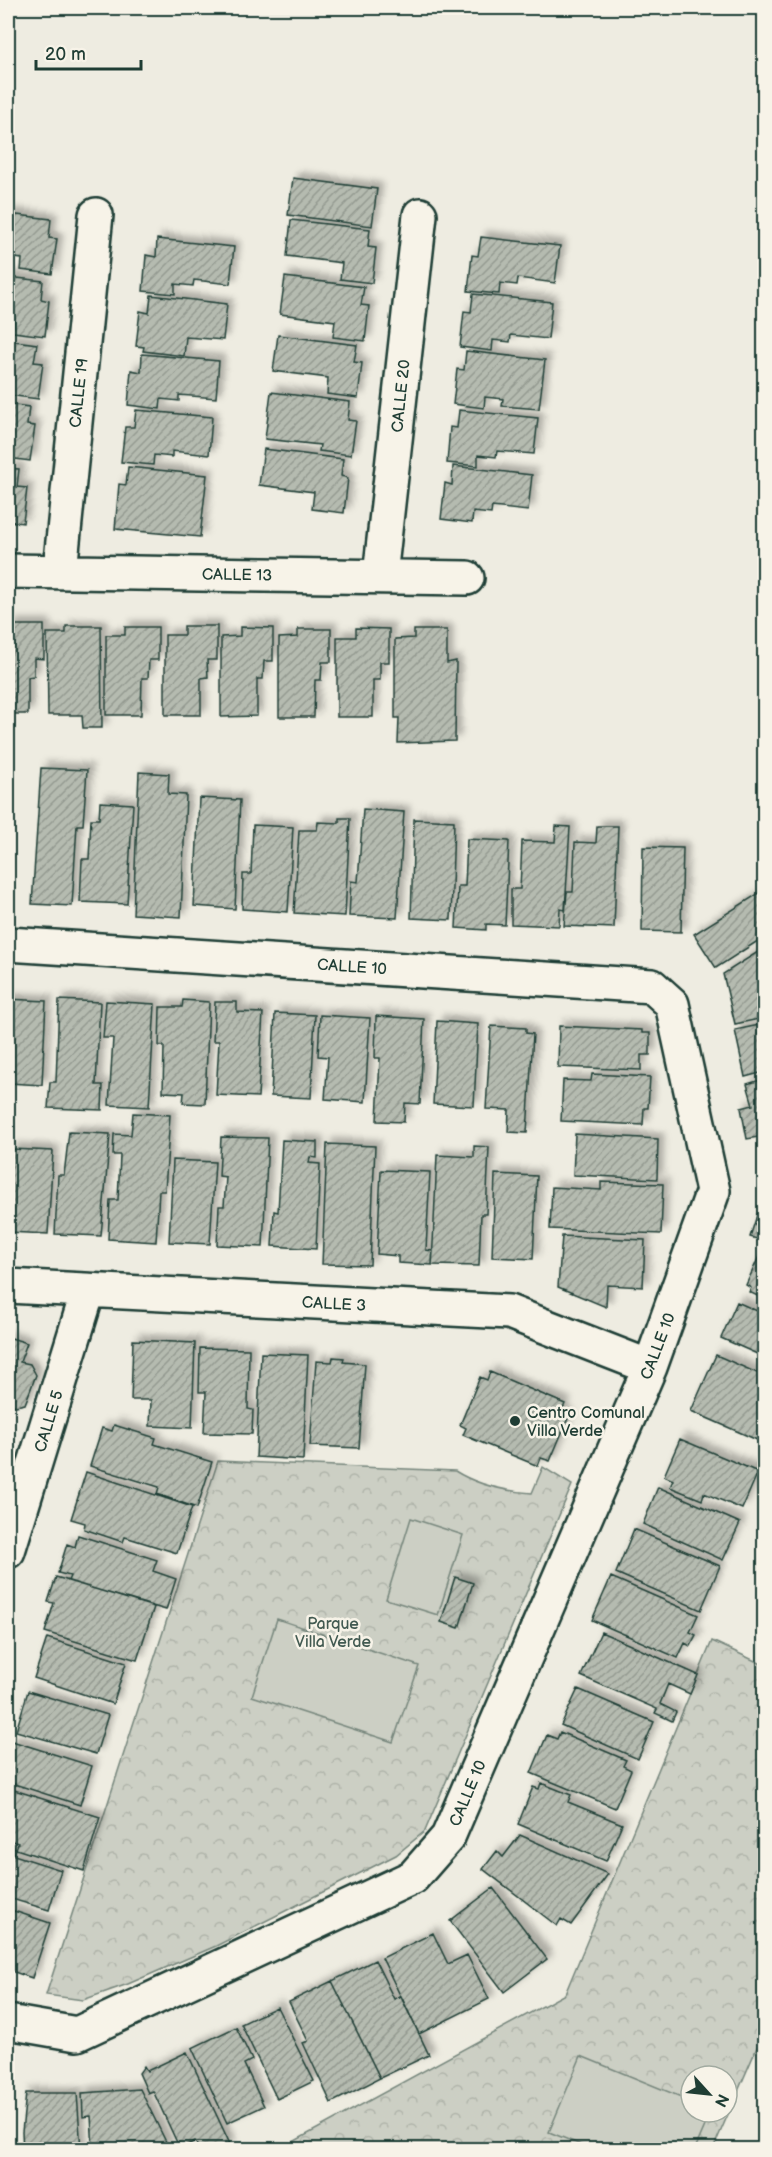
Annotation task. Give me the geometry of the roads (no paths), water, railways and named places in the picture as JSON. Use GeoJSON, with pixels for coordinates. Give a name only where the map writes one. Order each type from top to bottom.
{"type":"FeatureCollection","features":[{"type":"Feature","properties":{"kind":"street","name":"CALLE 19"},"geometry":{"type":"LineString","coordinates":[[60,571],[96,215]]}},
{"type":"Feature","properties":{"kind":"street","name":"CALLE 20"},"geometry":{"type":"LineString","coordinates":[[380,576],[420,215]]}},
{"type":"Feature","properties":{"kind":"street","name":"CALLE 13"},"geometry":{"type":"LineString","coordinates":[[8,571],[467,578]]}},
{"type":"Feature","properties":{"kind":"street","name":"CALLE 10"},"geometry":{"type":"LineString","coordinates":[[8,944],[652,986],[672,1004],[713,1191],[650,1367],[448,1837],[413,1877],[77,2034],[8,2022]]}},
{"type":"Feature","properties":{"kind":"street","name":"CALLE 3"},"geometry":{"type":"LineString","coordinates":[[8,1286],[509,1312],[650,1367]]}},
{"type":"Feature","properties":{"kind":"street","name":"CALLE 5"},"geometry":{"type":"LineString","coordinates":[[8,1551],[88,1291]]}},
{"type":"Feature","properties":{"kind":"place","name":"Centro Comunal Villa Verde"},"geometry":{"type":"Point","coordinates":[515,1421]}},
{"type":"Feature","properties":{"kind":"park label","name":"Parque Villa Verde"},"geometry":{"type":"Point","coordinates":[333,1632]}}]}
